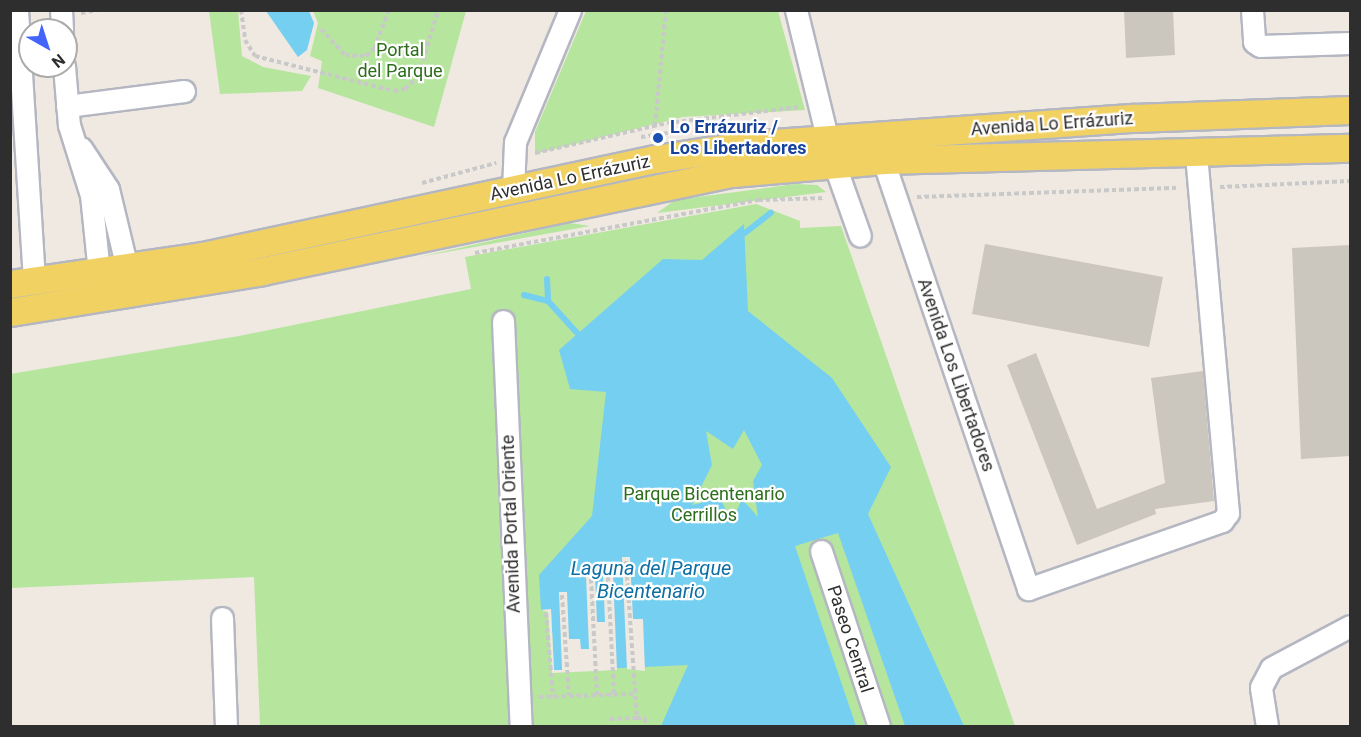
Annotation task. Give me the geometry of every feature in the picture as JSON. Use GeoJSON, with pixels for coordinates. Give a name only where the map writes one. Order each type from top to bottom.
{"type":"FeatureCollection","features":[{"type":"Feature","properties":{"kind":"main road","name":"Avenida Lo Errázuriz"},"geometry":{"type":"LineString","coordinates":[[22,282],[127,268],[690,153],[831,150],[1350,110]]}},
{"type":"Feature","properties":{"kind":"main road","name":"Avenida Lo Errázuriz"},"geometry":{"type":"LineString","coordinates":[[10,312],[262,271],[651,186],[831,150],[883,160],[1350,148]]}},
{"type":"Feature","properties":{"kind":"street"},"geometry":{"type":"LineString","coordinates":[[17,10],[22,282]]}},
{"type":"Feature","properties":{"kind":"street"},"geometry":{"type":"LineString","coordinates":[[513,190],[518,134],[570,10]]}},
{"type":"Feature","properties":{"kind":"street"},"geometry":{"type":"LineString","coordinates":[[796,10],[831,150],[860,236]]}},
{"type":"Feature","properties":{"kind":"street"},"geometry":{"type":"LineString","coordinates":[[1252,10],[1254,42],[1260,46],[1350,43]]}},
{"type":"Feature","properties":{"kind":"street"},"geometry":{"type":"LineString","coordinates":[[65,78],[67,106],[91,195],[99,272]]}},
{"type":"Feature","properties":{"kind":"street"},"geometry":{"type":"LineString","coordinates":[[67,106],[184,91]]}},
{"type":"Feature","properties":{"kind":"street"},"geometry":{"type":"LineString","coordinates":[[76,140],[108,189],[127,268]]}},
{"type":"Feature","properties":{"kind":"street"},"geometry":{"type":"LineString","coordinates":[[1196,152],[1196,188]]}},
{"type":"Feature","properties":{"kind":"street","name":"Avenida Los Libertadores"},"geometry":{"type":"LineString","coordinates":[[883,160],[1028,589],[1222,521],[1228,513],[1196,188]]}},
{"type":"Feature","properties":{"kind":"street","name":"Avenida Portal Oriente"},"geometry":{"type":"LineString","coordinates":[[503,321],[518,698],[522,726]]}},
{"type":"Feature","properties":{"kind":"street","name":"Paseo Central"},"geometry":{"type":"LineString","coordinates":[[821,551],[879,726]]}},
{"type":"Feature","properties":{"kind":"street"},"geometry":{"type":"LineString","coordinates":[[222,618],[226,726]]}},
{"type":"Feature","properties":{"kind":"street"},"geometry":{"type":"LineString","coordinates":[[1267,726],[1261,687],[1270,668],[1350,626]]}},
{"type":"Feature","properties":{"kind":"path"},"geometry":{"type":"LineString","coordinates":[[241,10],[245,40],[255,56],[394,91],[405,89],[419,75],[438,10]]}},
{"type":"Feature","properties":{"kind":"path"},"geometry":{"type":"LineString","coordinates":[[321,29],[345,55],[366,56],[374,49],[389,10]]}},
{"type":"Feature","properties":{"kind":"path"},"geometry":{"type":"LineString","coordinates":[[655,126],[666,10]]}},
{"type":"Feature","properties":{"kind":"path"},"geometry":{"type":"LineString","coordinates":[[896,197],[1350,181]]}},
{"type":"Feature","properties":{"kind":"path"},"geometry":{"type":"LineString","coordinates":[[464,255],[758,200],[847,199]]}},
{"type":"Feature","properties":{"kind":"path"},"geometry":{"type":"LineString","coordinates":[[626,561],[637,718]]}},
{"type":"Feature","properties":{"kind":"path"},"geometry":{"type":"LineString","coordinates":[[608,577],[614,694]]}},
{"type":"Feature","properties":{"kind":"path"},"geometry":{"type":"LineString","coordinates":[[591,579],[597,695]]}},
{"type":"Feature","properties":{"kind":"path"},"geometry":{"type":"LineString","coordinates":[[562,595],[569,696]]}},
{"type":"Feature","properties":{"kind":"path"},"geometry":{"type":"LineString","coordinates":[[546,613],[553,697]]}},
{"type":"Feature","properties":{"kind":"path"},"geometry":{"type":"LineString","coordinates":[[518,698],[634,694]]}},
{"type":"Feature","properties":{"kind":"path"},"geometry":{"type":"LineString","coordinates":[[610,719],[645,718],[645,726]]}},
{"type":"Feature","properties":{"kind":"green space","name":"Portal del Parque"},"geometry":{"type":"Polygon","coordinates":[[[209,11],[238,11],[242,56],[263,67],[311,76],[302,91],[220,94],[209,11]]]}},
{"type":"Feature","properties":{"kind":"green space","name":"Portal del Parque"},"geometry":{"type":"Polygon","coordinates":[[[313,11],[466,11],[434,127],[318,88],[322,61],[310,56],[318,23],[313,11]]]}},
{"type":"Feature","properties":{"kind":"green space"},"geometry":{"type":"Polygon","coordinates":[[[586,11],[778,11],[805,110],[683,117],[535,154],[535,132],[586,11]]]}},
{"type":"Feature","properties":{"kind":"green space"},"geometry":{"type":"Polygon","coordinates":[[[795,184],[817,185],[826,192],[657,213],[675,200],[795,184]]]}},
{"type":"Feature","properties":{"kind":"green space","name":"Parque Bicentenario Cerrillos"},"geometry":{"type":"Polygon","coordinates":[[[756,204],[800,221],[800,228],[841,226],[1015,726],[260,726],[254,577],[11,588],[10,374],[239,336],[471,289],[465,257],[756,204]]]}},
{"type":"Feature","properties":{"kind":"green space"},"geometry":{"type":"Polygon","coordinates":[[[570,223],[590,226],[419,257],[561,225],[570,223]]]}},
{"type":"Feature","properties":{"kind":"water"},"geometry":{"type":"Polygon","coordinates":[[[266,11],[309,11],[314,23],[307,50],[298,57],[266,11]]]}},
{"type":"Feature","properties":{"kind":"water","name":"Laguna del Parque Bicentenario"},"geometry":{"type":"Polygon","coordinates":[[[744,224],[748,311],[832,378],[891,467],[868,514],[964,726],[905,726],[838,533],[795,546],[856,726],[661,726],[688,665],[554,671],[551,610],[541,610],[539,575],[592,516],[606,392],[570,389],[559,350],[663,259],[702,260],[744,224]],[[744,430],[733,449],[706,431],[712,465],[692,505],[720,498],[732,522],[742,499],[758,517],[753,481],[762,465],[744,430]]]}},
{"type":"Feature","properties":{"kind":"pier"},"geometry":{"type":"Polygon","coordinates":[[[622,557],[630,557],[633,619],[643,619],[645,671],[627,669],[622,557]]]}},
{"type":"Feature","properties":{"kind":"pier"},"geometry":{"type":"Polygon","coordinates":[[[613,573],[617,670],[552,673],[548,612],[541,610],[551,609],[554,670],[562,670],[559,592],[567,592],[569,639],[580,639],[581,649],[589,649],[586,575],[595,575],[597,622],[605,622],[603,574],[613,573]]]}},
{"type":"Feature","properties":{"kind":"building"},"geometry":{"type":"Polygon","coordinates":[[[1124,10],[1173,10],[1175,55],[1126,58],[1124,10]]]}},
{"type":"Feature","properties":{"kind":"building"},"geometry":{"type":"Polygon","coordinates":[[[985,244],[1163,277],[1149,347],[972,314],[985,244]]]}},
{"type":"Feature","properties":{"kind":"building"},"geometry":{"type":"Polygon","coordinates":[[[1350,245],[1350,456],[1301,459],[1292,248],[1350,245]]]}},
{"type":"Feature","properties":{"kind":"building"},"geometry":{"type":"Polygon","coordinates":[[[1036,353],[1097,509],[1165,483],[1151,378],[1203,371],[1214,501],[1155,509],[1156,514],[1077,545],[1007,365],[1036,353]]]}},
{"type":"Feature","properties":{"kind":"waterway"},"geometry":{"type":"LineString","coordinates":[[745,233],[771,213]]}},
{"type":"Feature","properties":{"kind":"waterway"},"geometry":{"type":"LineString","coordinates":[[547,279],[548,301]]}},
{"type":"Feature","properties":{"kind":"waterway"},"geometry":{"type":"LineString","coordinates":[[524,295],[548,301],[577,333]]}},
{"type":"Feature","properties":{"kind":"place","name":"Lo Errázuriz / Los Libertadores"},"geometry":{"type":"Point","coordinates":[658,138]}}]}
